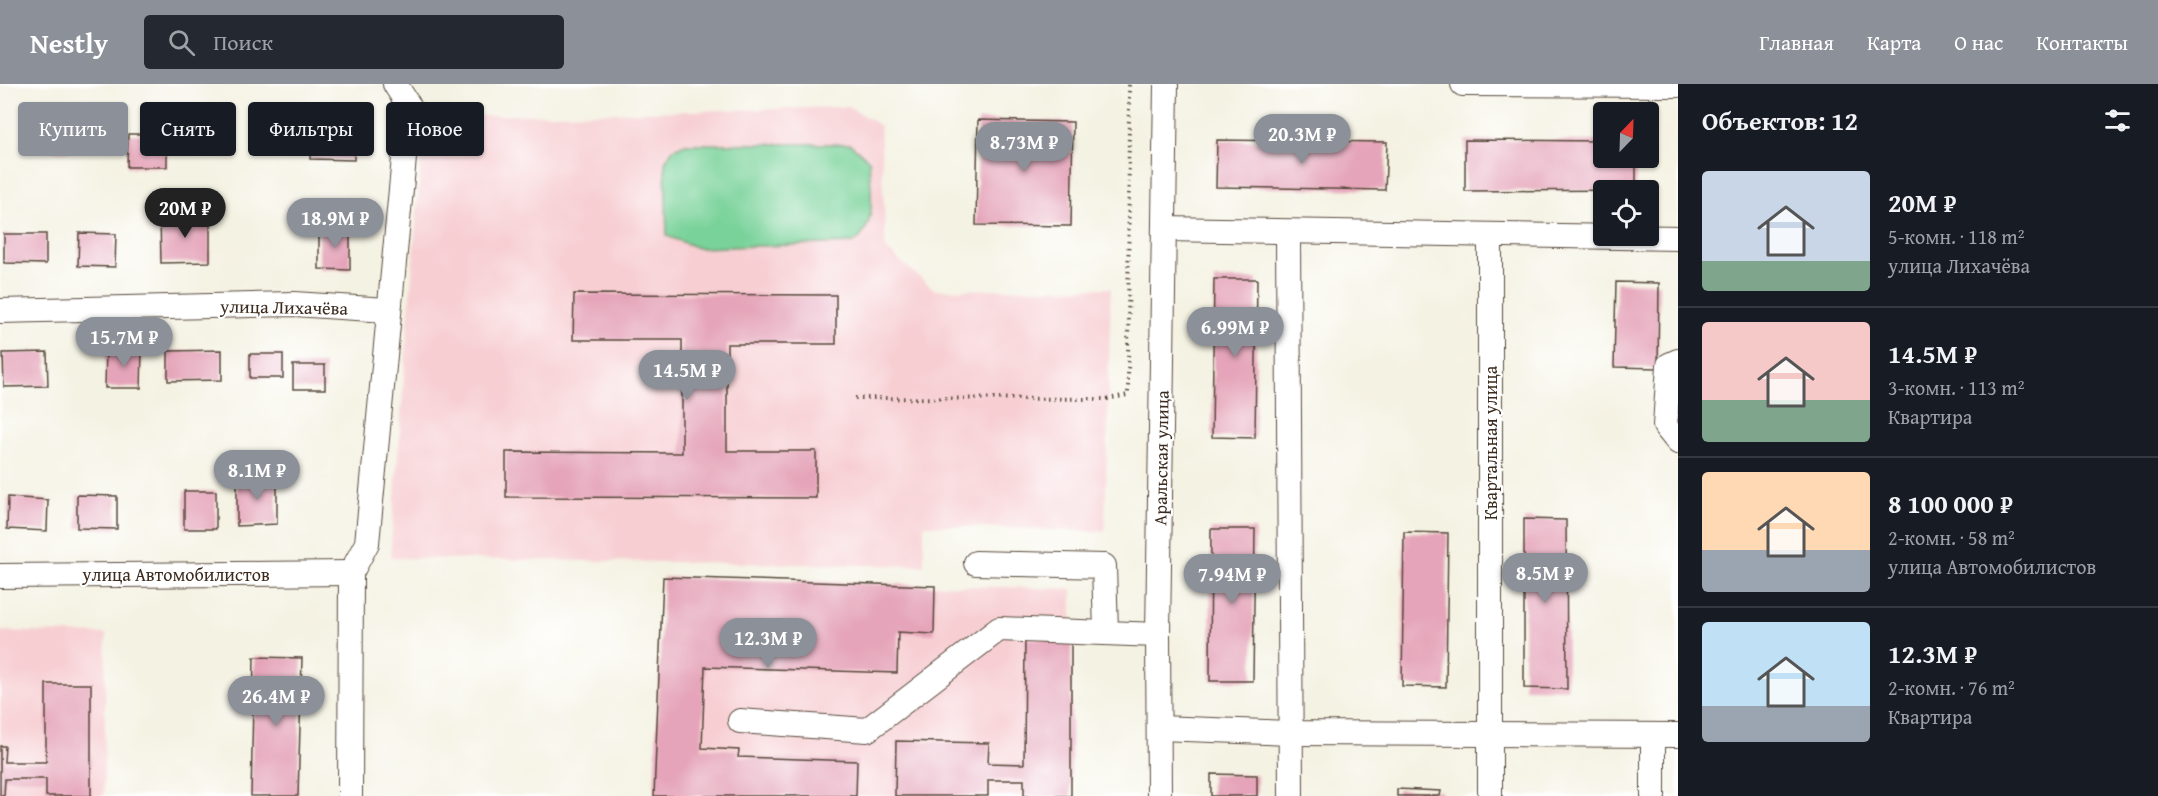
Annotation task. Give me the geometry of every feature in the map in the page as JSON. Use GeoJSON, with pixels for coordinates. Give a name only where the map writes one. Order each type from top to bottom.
{"type":"FeatureCollection","features":[{"type":"Feature","properties":{"kind":"street"},"geometry":{"type":"LineString","coordinates":[[350,796],[351,573],[367,543],[387,310],[409,106],[395,84]]}},
{"type":"Feature","properties":{"kind":"street","name":"Аральская улица"},"geometry":{"type":"LineString","coordinates":[[1158,796],[1158,635],[1166,84]]}},
{"type":"Feature","properties":{"kind":"street"},"geometry":{"type":"LineString","coordinates":[[1463,84],[1678,85]]}},
{"type":"Feature","properties":{"kind":"street"},"geometry":{"type":"LineString","coordinates":[[1164,229],[1678,238]]}},
{"type":"Feature","properties":{"kind":"street"},"geometry":{"type":"LineString","coordinates":[[1288,232],[1293,733],[1291,796]]}},
{"type":"Feature","properties":{"kind":"street","name":"Квартальная улица"},"geometry":{"type":"LineString","coordinates":[[1490,235],[1490,796]]}},
{"type":"Feature","properties":{"kind":"street","name":"улица Лихачёва"},"geometry":{"type":"LineString","coordinates":[[0,311],[294,304],[387,310]]}},
{"type":"Feature","properties":{"kind":"street"},"geometry":{"type":"LineString","coordinates":[[1678,362],[1669,365],[1665,426],[1678,442]]}},
{"type":"Feature","properties":{"kind":"street"},"geometry":{"type":"LineString","coordinates":[[976,563],[1104,566],[1106,632]]}},
{"type":"Feature","properties":{"kind":"street","name":"улица Автомобилистов"},"geometry":{"type":"LineString","coordinates":[[0,576],[351,573]]}},
{"type":"Feature","properties":{"kind":"street"},"geometry":{"type":"LineString","coordinates":[[740,721],[867,730],[999,629],[1158,635]]}},
{"type":"Feature","properties":{"kind":"street"},"geometry":{"type":"LineString","coordinates":[[1159,728],[1293,733],[1653,736],[1678,735],[1678,721]]}},
{"type":"Feature","properties":{"kind":"street"},"geometry":{"type":"LineString","coordinates":[[1653,736],[1653,796]]}},
{"type":"Feature","properties":{"kind":"path"},"geometry":{"type":"LineString","coordinates":[[855,398],[1107,399],[1128,395],[1129,84]]}},
{"type":"Feature","properties":{"kind":"shaded area"},"geometry":{"type":"Polygon","coordinates":[[[850,107],[880,126],[886,249],[935,290],[1111,288],[1105,532],[924,525],[924,566],[390,558],[421,156],[484,156],[484,116],[850,107]]]}},
{"type":"Feature","properties":{"kind":"shaded area"},"geometry":{"type":"Polygon","coordinates":[[[663,577],[1072,589],[1071,796],[654,796],[663,577]]]}},
{"type":"Feature","properties":{"kind":"shaded area"},"geometry":{"type":"Polygon","coordinates":[[[0,631],[106,634],[104,796],[0,796],[0,631]]]}},
{"type":"Feature","properties":{"kind":"green space"},"geometry":{"type":"Polygon","coordinates":[[[685,144],[850,144],[869,160],[871,205],[867,226],[854,243],[698,248],[667,236],[665,162],[672,150],[685,144]]]}},
{"type":"Feature","properties":{"kind":"building"},"geometry":{"type":"Polygon","coordinates":[[[978,120],[1073,122],[1071,226],[976,225],[978,120]]]}},
{"type":"Feature","properties":{"kind":"building"},"geometry":{"type":"Polygon","coordinates":[[[128,134],[140,134],[140,156],[167,156],[167,167],[127,167],[128,134]]]}},
{"type":"Feature","properties":{"kind":"building"},"geometry":{"type":"Polygon","coordinates":[[[1217,140],[1387,142],[1385,190],[1216,187],[1217,140]]]}},
{"type":"Feature","properties":{"kind":"building"},"geometry":{"type":"Polygon","coordinates":[[[1465,140],[1593,141],[1593,168],[1636,168],[1636,180],[1593,180],[1593,190],[1465,191],[1465,140]]]}},
{"type":"Feature","properties":{"kind":"building"},"geometry":{"type":"Polygon","coordinates":[[[310,156],[354,156],[354,160],[310,159],[310,156]]]}},
{"type":"Feature","properties":{"kind":"building"},"geometry":{"type":"Polygon","coordinates":[[[210,215],[210,262],[161,263],[160,216],[210,215]]]}},
{"type":"Feature","properties":{"kind":"building"},"geometry":{"type":"Polygon","coordinates":[[[319,229],[350,229],[350,270],[319,269],[319,229]]]}},
{"type":"Feature","properties":{"kind":"building"},"geometry":{"type":"Polygon","coordinates":[[[79,233],[116,234],[115,267],[78,266],[79,233]]]}},
{"type":"Feature","properties":{"kind":"building"},"geometry":{"type":"Polygon","coordinates":[[[4,234],[46,234],[46,264],[4,263],[4,234]]]}},
{"type":"Feature","properties":{"kind":"building"},"geometry":{"type":"Polygon","coordinates":[[[1214,279],[1257,279],[1255,438],[1212,437],[1214,279]]]}},
{"type":"Feature","properties":{"kind":"building"},"geometry":{"type":"Polygon","coordinates":[[[1616,282],[1659,283],[1658,368],[1614,367],[1616,282]]]}},
{"type":"Feature","properties":{"kind":"building"},"geometry":{"type":"Polygon","coordinates":[[[574,294],[836,295],[836,344],[727,344],[727,451],[816,451],[816,498],[506,497],[506,452],[682,453],[682,340],[573,340],[574,294]]]}},
{"type":"Feature","properties":{"kind":"building"},"geometry":{"type":"Polygon","coordinates":[[[106,349],[142,349],[141,388],[105,388],[106,349]]]}},
{"type":"Feature","properties":{"kind":"building"},"geometry":{"type":"Polygon","coordinates":[[[222,350],[222,380],[168,381],[168,351],[222,350]]]}},
{"type":"Feature","properties":{"kind":"building"},"geometry":{"type":"Polygon","coordinates":[[[47,352],[48,386],[4,387],[3,353],[47,352]]]}},
{"type":"Feature","properties":{"kind":"building"},"geometry":{"type":"Polygon","coordinates":[[[250,354],[283,354],[283,378],[250,378],[250,354]]]}},
{"type":"Feature","properties":{"kind":"building"},"geometry":{"type":"Polygon","coordinates":[[[293,365],[325,365],[325,389],[293,389],[293,365]]]}},
{"type":"Feature","properties":{"kind":"building"},"geometry":{"type":"Polygon","coordinates":[[[277,476],[277,524],[237,526],[237,477],[277,476]]]}},
{"type":"Feature","properties":{"kind":"building"},"geometry":{"type":"Polygon","coordinates":[[[184,491],[216,491],[216,529],[184,529],[184,491]]]}},
{"type":"Feature","properties":{"kind":"building"},"geometry":{"type":"Polygon","coordinates":[[[77,495],[117,496],[117,529],[77,528],[77,495]]]}},
{"type":"Feature","properties":{"kind":"building"},"geometry":{"type":"Polygon","coordinates":[[[8,497],[48,500],[47,531],[7,529],[8,497]]]}},
{"type":"Feature","properties":{"kind":"building"},"geometry":{"type":"Polygon","coordinates":[[[1524,519],[1566,520],[1567,689],[1524,688],[1524,519]]]}},
{"type":"Feature","properties":{"kind":"building"},"geometry":{"type":"Polygon","coordinates":[[[1211,529],[1255,529],[1253,681],[1210,681],[1211,529]]]}},
{"type":"Feature","properties":{"kind":"building"},"geometry":{"type":"Polygon","coordinates":[[[1404,532],[1448,533],[1446,687],[1402,686],[1404,532]]]}},
{"type":"Feature","properties":{"kind":"building"},"geometry":{"type":"Polygon","coordinates":[[[663,577],[935,586],[934,634],[898,632],[897,673],[705,667],[702,748],[739,750],[738,757],[857,761],[856,796],[654,796],[663,577]]]}},
{"type":"Feature","properties":{"kind":"building"},"geometry":{"type":"Polygon","coordinates":[[[1025,639],[1071,639],[1071,796],[1024,796],[1024,780],[988,780],[988,796],[895,796],[896,741],[989,743],[988,763],[1024,764],[1025,639]]]}},
{"type":"Feature","properties":{"kind":"building"},"geometry":{"type":"Polygon","coordinates":[[[254,657],[302,658],[298,796],[251,796],[254,657]]]}},
{"type":"Feature","properties":{"kind":"building"},"geometry":{"type":"Polygon","coordinates":[[[46,684],[91,684],[91,796],[46,796],[46,779],[5,779],[4,796],[0,796],[0,746],[5,746],[4,762],[46,762],[46,684]]]}},
{"type":"Feature","properties":{"kind":"building"},"geometry":{"type":"Polygon","coordinates":[[[1211,774],[1257,775],[1257,796],[1211,796],[1211,774]]]}},
{"type":"Feature","properties":{"kind":"building"},"geometry":{"type":"Polygon","coordinates":[[[1397,789],[1441,791],[1440,796],[1397,796],[1397,789]]]}}]}
